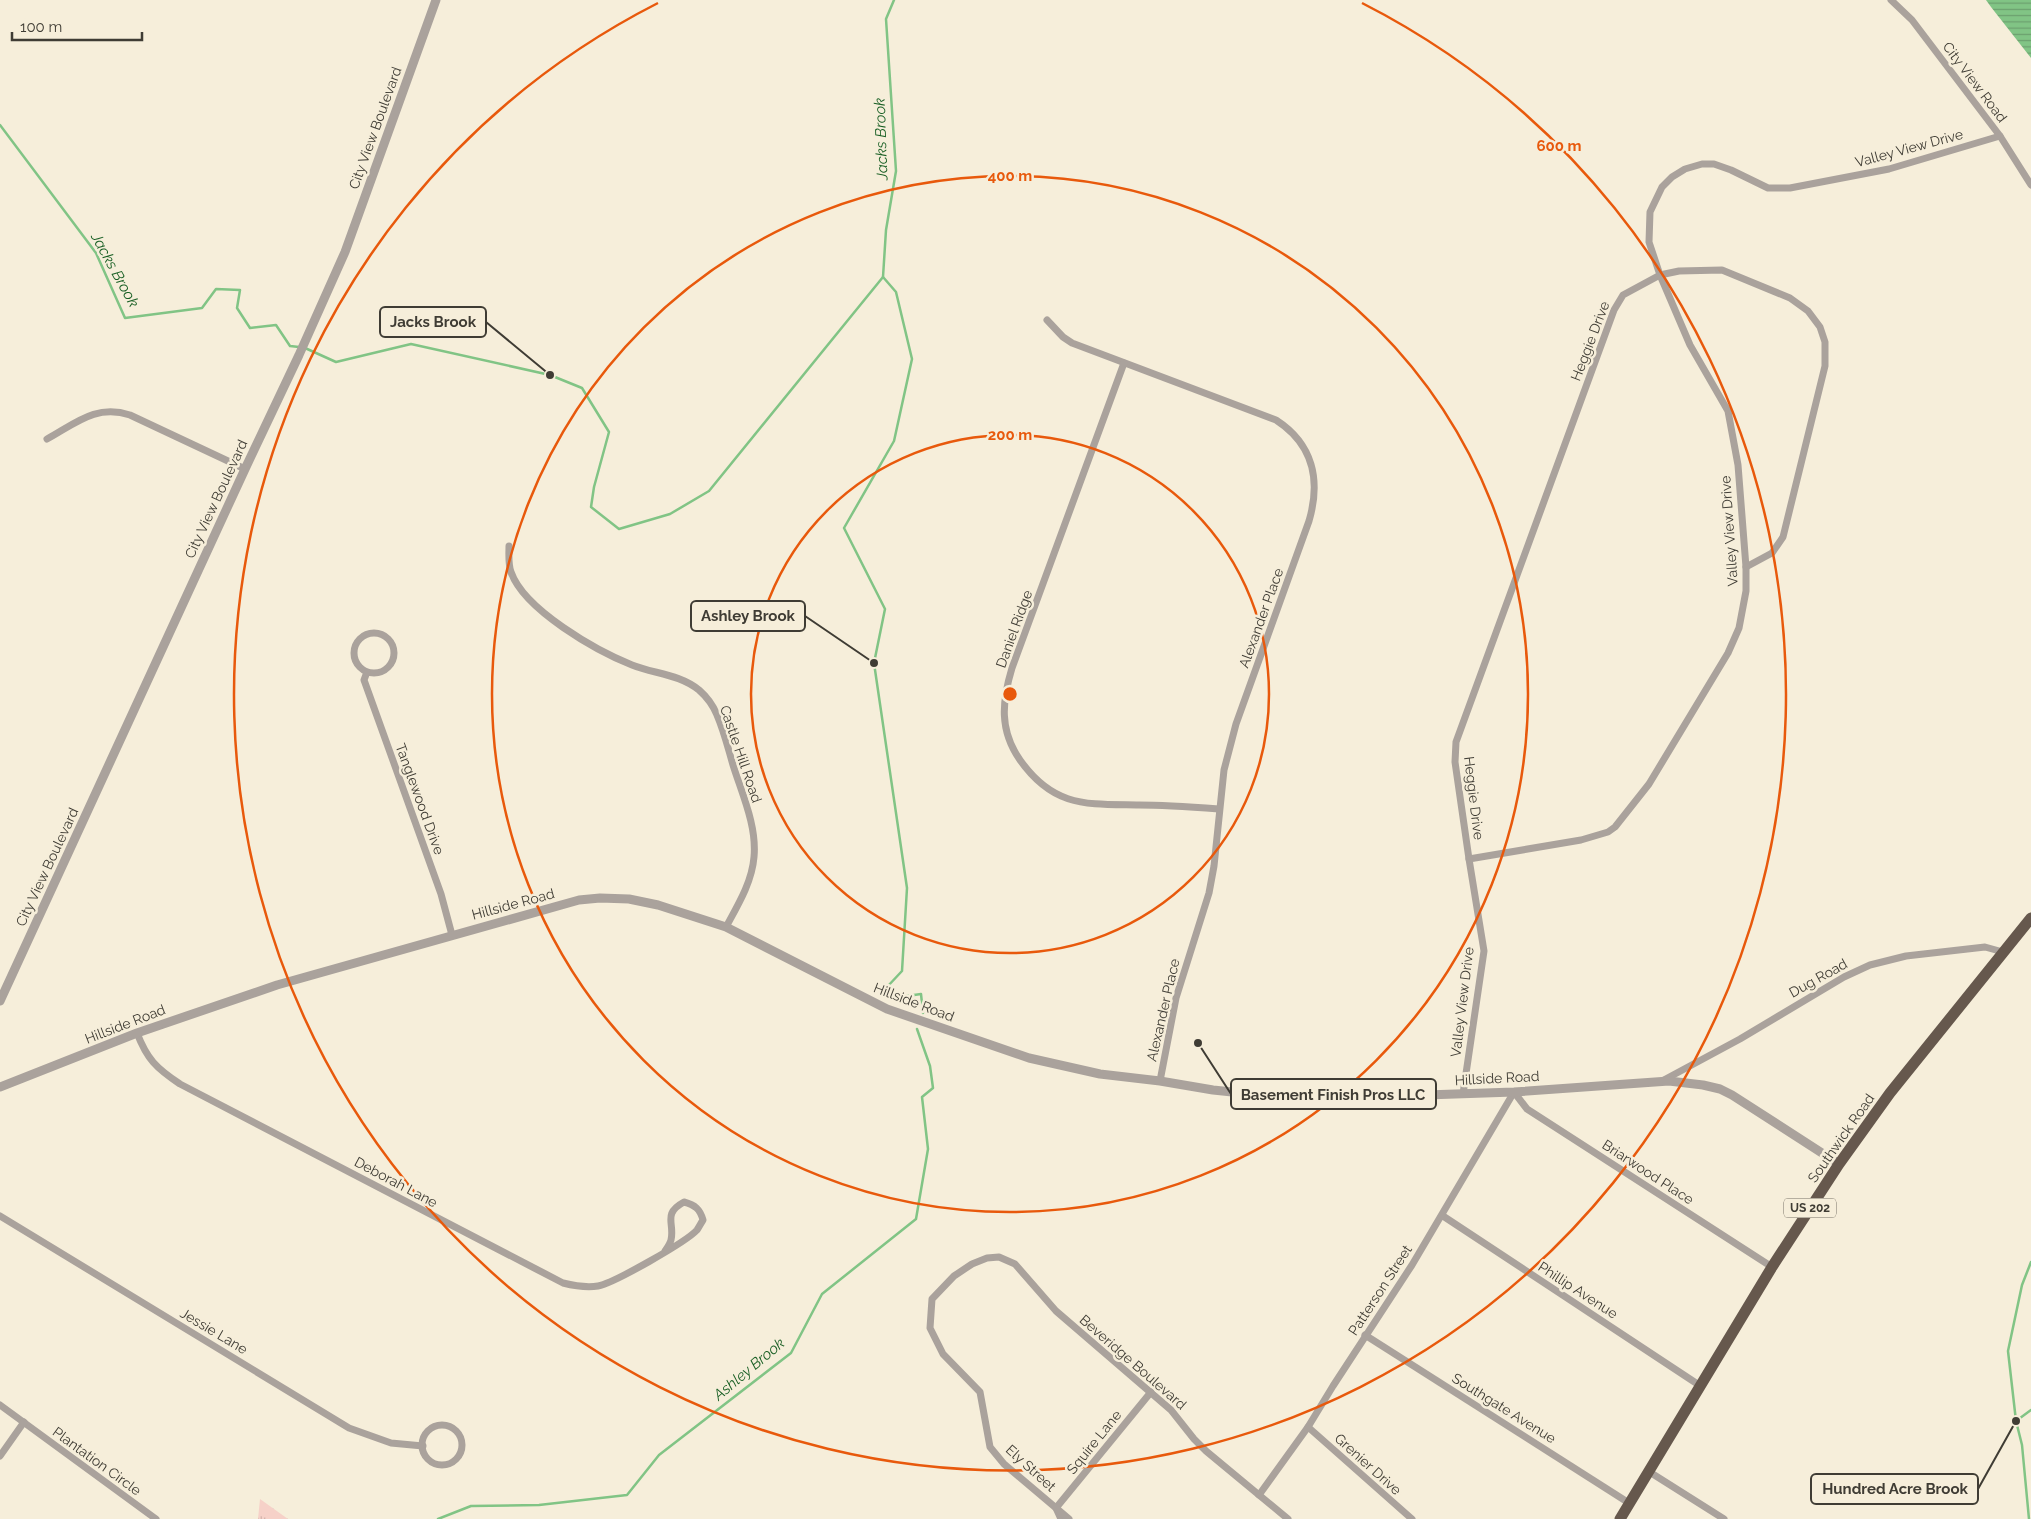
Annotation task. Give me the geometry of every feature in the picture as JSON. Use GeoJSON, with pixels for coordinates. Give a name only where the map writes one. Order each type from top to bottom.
{"type":"FeatureCollection","features":[{"type":"Feature","properties":{"kind":"highway","name":"Southwick Road"},"geometry":{"type":"LineString","coordinates":[[1620,1519],[1772,1267],[1839,1164],[1890,1093],[2031,918]]}},
{"type":"Feature","properties":{"kind":"street","name":"City View Boulevard"},"geometry":{"type":"LineString","coordinates":[[0,1001],[305,343],[351,237],[436,0]]}},
{"type":"Feature","properties":{"kind":"street","name":"City View Road"},"geometry":{"type":"LineString","coordinates":[[1891,0],[1912,20],[2000,136],[2031,185]]}},
{"type":"Feature","properties":{"kind":"street","name":"Valley View Drive"},"geometry":{"type":"LineString","coordinates":[[1462,1094],[1484,951],[1470,859],[1581,840],[1608,832],[1615,827],[1648,784],[1728,653],[1740,628],[1746,591],[1746,567],[1738,465],[1728,411],[1690,345],[1660,275],[1650,242],[1650,212],[1662,187],[1672,177],[1685,169],[1702,164],[1714,164],[1768,188],[1790,188],[1889,169],[2000,136]]}},
{"type":"Feature","properties":{"kind":"street","name":"Heggie Drive"},"geometry":{"type":"LineString","coordinates":[[1470,859],[1455,762],[1456,742],[1614,310],[1623,294],[1660,275],[1722,270],[1790,298],[1808,311],[1820,327],[1825,342],[1824,366],[1783,537],[1772,554],[1746,567]]}},
{"type":"Feature","properties":{"kind":"street","name":"Alexander Place"},"geometry":{"type":"LineString","coordinates":[[1047,320],[1067,340],[1276,420],[1299,441],[1309,458],[1313,470],[1315,487],[1313,506],[1232,736],[1224,770],[1214,866],[1209,893],[1176,998],[1160,1081]]}},
{"type":"Feature","properties":{"kind":"street","name":"Daniel Ridge"},"geometry":{"type":"LineString","coordinates":[[1124,363],[1012,668],[1003,702],[1006,726],[1013,748],[1026,768],[1042,784],[1061,797],[1092,805],[1139,804],[1219,809]]}},
{"type":"Feature","properties":{"kind":"street"},"geometry":{"type":"LineString","coordinates":[[47,439],[96,412],[116,411],[130,415],[245,469]]}},
{"type":"Feature","properties":{"kind":"street","name":"Castle Hill Road"},"geometry":{"type":"LineString","coordinates":[[509,546],[510,572],[517,584],[531,600],[558,624],[584,641],[633,665],[681,679],[698,690],[710,703],[723,733],[749,818],[754,841],[752,873],[726,927]]}},
{"type":"Feature","properties":{"kind":"street","name":"Tanglewood Drive"},"geometry":{"type":"LineString","coordinates":[[371,633],[384,636],[389,640],[394,652],[391,664],[380,672],[367,672],[357,664],[354,651],[356,645],[360,639],[371,633]]}},
{"type":"Feature","properties":{"kind":"street","name":"Tanglewood Drive"},"geometry":{"type":"LineString","coordinates":[[367,672],[364,680],[441,894],[452,935]]}},
{"type":"Feature","properties":{"kind":"street","name":"Hillside Road"},"geometry":{"type":"LineString","coordinates":[[0,1087],[137,1033],[277,986],[580,900],[600,898],[629,899],[658,904],[726,927],[876,1004],[902,1015],[1029,1058],[1100,1074],[1213,1090],[1338,1098],[1514,1092],[1661,1081],[1686,1082],[1720,1089],[1750,1105],[1839,1164]]}},
{"type":"Feature","properties":{"kind":"street","name":"Dug Road"},"geometry":{"type":"LineString","coordinates":[[1661,1081],[1740,1039],[1844,977],[1870,965],[1906,956],[1985,947],[2003,952]]}},
{"type":"Feature","properties":{"kind":"street","name":"Deborah Lane"},"geometry":{"type":"LineString","coordinates":[[137,1033],[145,1053],[151,1061],[180,1084],[563,1283],[586,1287],[609,1283],[665,1251],[697,1230],[703,1220],[700,1211],[694,1205],[684,1202],[675,1207],[670,1221],[671,1241],[665,1251]]}},
{"type":"Feature","properties":{"kind":"street","name":"Patterson Street"},"geometry":{"type":"LineString","coordinates":[[1260,1495],[1308,1427],[1443,1216],[1514,1092]]}},
{"type":"Feature","properties":{"kind":"street","name":"Briarwood Place"},"geometry":{"type":"LineString","coordinates":[[1514,1092],[1528,1109],[1772,1267]]}},
{"type":"Feature","properties":{"kind":"street","name":"Jessie Lane"},"geometry":{"type":"LineString","coordinates":[[0,1216],[349,1428],[391,1443],[423,1446]]}},
{"type":"Feature","properties":{"kind":"street","name":"Phillip Avenue"},"geometry":{"type":"LineString","coordinates":[[1443,1216],[1700,1385]]}},
{"type":"Feature","properties":{"kind":"street","name":"Beveridge Boulevard"},"geometry":{"type":"LineString","coordinates":[[954,1276],[972,1264],[986,1258],[1002,1257],[1011,1261],[1020,1268],[1056,1311],[1171,1410],[1206,1451],[1288,1519]]}},
{"type":"Feature","properties":{"kind":"street","name":"Ely Street"},"geometry":{"type":"LineString","coordinates":[[954,1276],[932,1300],[930,1328],[943,1354],[980,1392],[990,1447],[1004,1464],[1069,1519]]}},
{"type":"Feature","properties":{"kind":"street","name":"Southgate Avenue"},"geometry":{"type":"LineString","coordinates":[[1366,1335],[1629,1503]]}},
{"type":"Feature","properties":{"kind":"street","name":"Squire Lane"},"geometry":{"type":"LineString","coordinates":[[1056,1508],[1152,1392]]}},
{"type":"Feature","properties":{"kind":"street","name":"Plantation Circle"},"geometry":{"type":"LineString","coordinates":[[0,1405],[156,1519]]}},
{"type":"Feature","properties":{"kind":"street"},"geometry":{"type":"LineString","coordinates":[[0,1456],[24,1422]]}},
{"type":"Feature","properties":{"kind":"street"},"geometry":{"type":"LineString","coordinates":[[442,1425],[457,1431],[462,1446],[456,1459],[443,1464],[429,1459],[423,1446],[423,1440],[428,1431],[442,1425]]}},
{"type":"Feature","properties":{"kind":"street","name":"Grenier Drive"},"geometry":{"type":"LineString","coordinates":[[1308,1427],[1412,1519]]}},
{"type":"Feature","properties":{"kind":"street"},"geometry":{"type":"LineString","coordinates":[[1648,1471],[1724,1519]]}},
{"type":"Feature","properties":{"kind":"street"},"geometry":{"type":"LineString","coordinates":[[1056,1508],[1061,1519]]}},
{"type":"Feature","properties":{"kind":"green space"},"geometry":{"type":"Polygon","coordinates":[[[260,1499],[288,1519],[258,1519],[260,1499]]]}},
{"type":"Feature","properties":{"kind":"shaded area"},"geometry":{"type":"Polygon","coordinates":[[[1986,0],[2031,0],[2031,58],[1991,7],[1986,0]]]}},
{"type":"Feature","properties":{"kind":"waterway","name":"Jacks Brook"},"geometry":{"type":"LineString","coordinates":[[305,348],[336,362],[411,344],[550,375],[582,388],[609,432],[594,487],[591,507],[619,529],[670,514],[709,491],[883,277],[886,230],[896,171],[886,19],[894,0]]}},
{"type":"Feature","properties":{"kind":"waterway","name":"Jacks Brook"},"geometry":{"type":"LineString","coordinates":[[0,125],[96,253],[125,318],[202,308],[216,289],[240,290],[237,308],[250,328],[276,325],[290,346],[299,347]]}},
{"type":"Feature","properties":{"kind":"waterway","name":"Ashley Brook"},"geometry":{"type":"LineString","coordinates":[[883,277],[896,292],[912,359],[894,441],[844,528],[885,609],[874,663],[907,888],[902,971],[887,987],[900,997],[921,994],[923,1013]]}},
{"type":"Feature","properties":{"kind":"waterway","name":"Ashley Brook"},"geometry":{"type":"LineString","coordinates":[[438,1519],[471,1506],[539,1505],[627,1495],[659,1455],[791,1353],[822,1294],[916,1219],[928,1149],[922,1097],[933,1088],[930,1066],[917,1029]]}},
{"type":"Feature","properties":{"kind":"waterway"},"geometry":{"type":"LineString","coordinates":[[2029,1519],[2022,1445],[2016,1421],[2008,1351],[2022,1285],[2031,1262]]}},
{"type":"Feature","properties":{"kind":"waterway"},"geometry":{"type":"LineString","coordinates":[[2016,1421],[2031,1410]]}},
{"type":"Feature","properties":{"kind":"place","name":"Jacks Brook"},"geometry":{"type":"Point","coordinates":[550,375]}},
{"type":"Feature","properties":{"kind":"place","name":"Ashley Brook"},"geometry":{"type":"Point","coordinates":[874,663]}},
{"type":"Feature","properties":{"kind":"place","name":"Basement Finish Pros LLC"},"geometry":{"type":"Point","coordinates":[1198,1043]}},
{"type":"Feature","properties":{"kind":"place","name":"Hundred Acre Brook"},"geometry":{"type":"Point","coordinates":[2016,1421]}}]}
